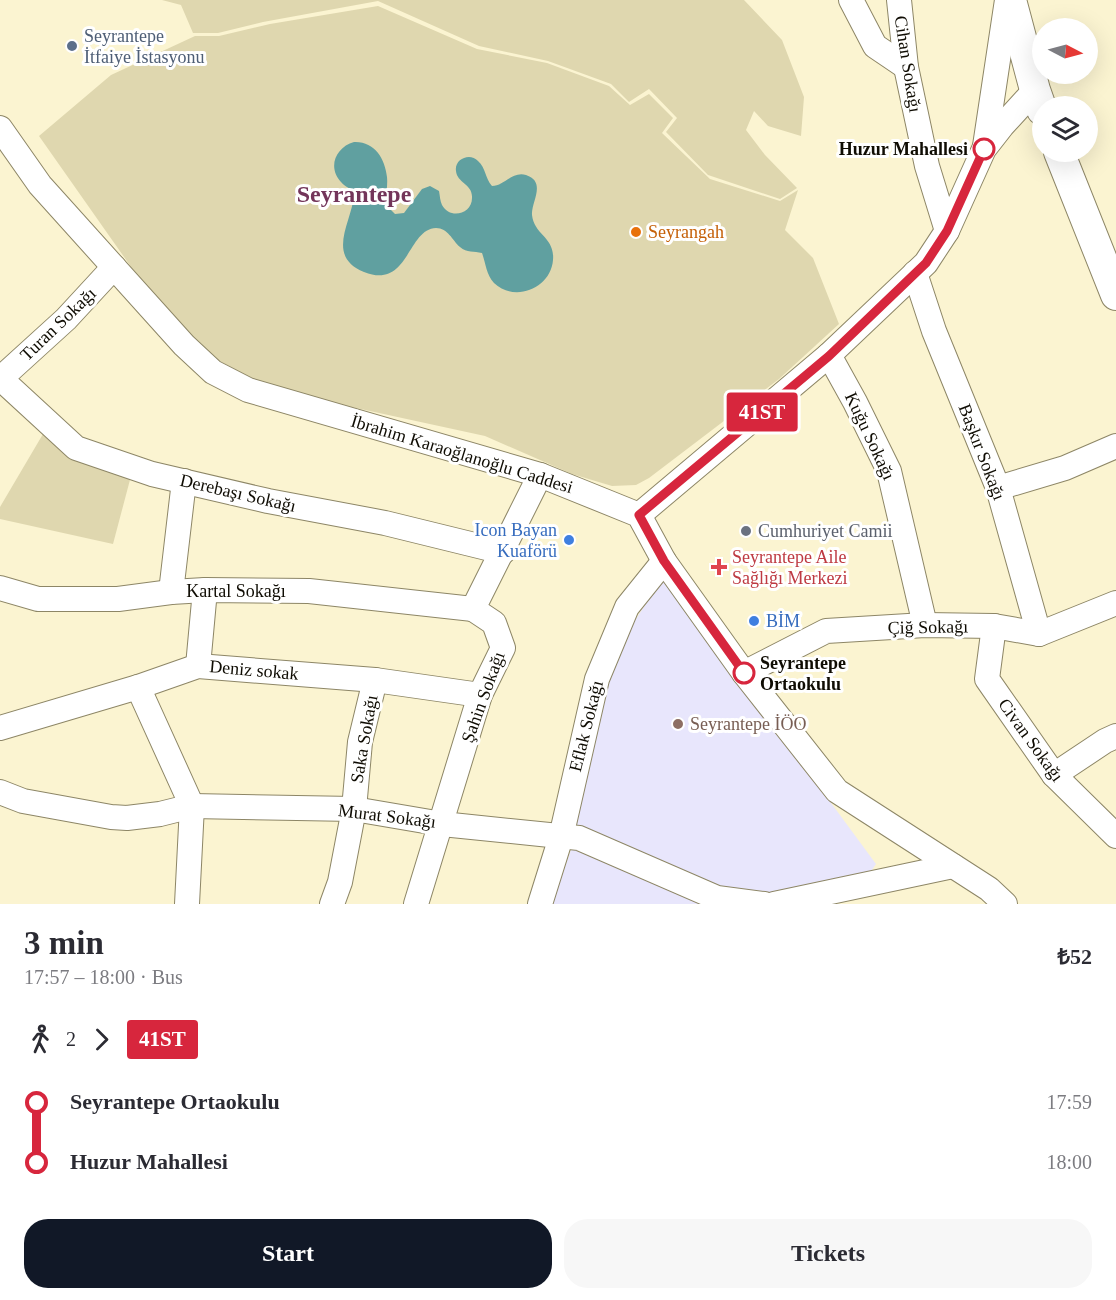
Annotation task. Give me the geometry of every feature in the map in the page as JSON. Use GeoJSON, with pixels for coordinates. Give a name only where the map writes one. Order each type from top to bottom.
{"type":"FeatureCollection","features":[{"type":"Feature","properties":{"kind":"street"},"geometry":{"type":"LineString","coordinates":[[851,0],[875,46],[906,67]]}},
{"type":"Feature","properties":{"kind":"street","name":"Cihan Sokağı"},"geometry":{"type":"LineString","coordinates":[[899,0],[906,67],[927,166],[947,231]]}},
{"type":"Feature","properties":{"kind":"street"},"geometry":{"type":"LineString","coordinates":[[1009,0],[1038,96]]}},
{"type":"Feature","properties":{"kind":"street"},"geometry":{"type":"LineString","coordinates":[[984,149],[1009,0]]}},
{"type":"Feature","properties":{"kind":"street"},"geometry":{"type":"LineString","coordinates":[[1005,904],[988,889],[837,791],[744,673],[664,561],[639,515],[829,356],[926,263],[947,231],[984,149],[1002,126],[1032,105]]}},
{"type":"Feature","properties":{"kind":"street","name":"İbrahim Karaoğlanoğlu Caddesi"},"geometry":{"type":"LineString","coordinates":[[0,128],[40,185],[184,345],[213,372],[248,390],[540,475],[639,515]]}},
{"type":"Feature","properties":{"kind":"street"},"geometry":{"type":"LineString","coordinates":[[1063,162],[1116,295]]}},
{"type":"Feature","properties":{"kind":"street","name":"Turan Sokağı"},"geometry":{"type":"LineString","coordinates":[[0,378],[66,319],[114,267]]}},
{"type":"Feature","properties":{"kind":"street","name":"Başkır Sokağı"},"geometry":{"type":"LineString","coordinates":[[915,273],[934,331],[998,488],[1039,634]]}},
{"type":"Feature","properties":{"kind":"street","name":"Kuğu Sokağı"},"geometry":{"type":"LineString","coordinates":[[829,356],[889,471],[925,625]]}},
{"type":"Feature","properties":{"kind":"street","name":"Derebaşı Sokağı"},"geometry":{"type":"LineString","coordinates":[[0,378],[76,448],[152,474],[268,501],[385,523],[503,552]]}},
{"type":"Feature","properties":{"kind":"street"},"geometry":{"type":"LineString","coordinates":[[998,488],[1065,468],[1116,446]]}},
{"type":"Feature","properties":{"kind":"street"},"geometry":{"type":"LineString","coordinates":[[473,609],[540,475]]}},
{"type":"Feature","properties":{"kind":"street"},"geometry":{"type":"LineString","coordinates":[[171,592],[184,481]]}},
{"type":"Feature","properties":{"kind":"street","name":"Eflak Sokağı"},"geometry":{"type":"LineString","coordinates":[[540,904],[561,837],[597,679],[627,607],[664,561]]}},
{"type":"Feature","properties":{"kind":"street","name":"Kartal Sokağı"},"geometry":{"type":"LineString","coordinates":[[0,588],[38,599],[118,599],[204,590],[309,591],[473,609]]}},
{"type":"Feature","properties":{"kind":"street"},"geometry":{"type":"LineString","coordinates":[[198,666],[204,590]]}},
{"type":"Feature","properties":{"kind":"street"},"geometry":{"type":"LineString","coordinates":[[1039,634],[1116,603]]}},
{"type":"Feature","properties":{"kind":"street","name":"Şahin Sokağı"},"geometry":{"type":"LineString","coordinates":[[416,904],[480,695],[503,648],[495,624],[473,609]]}},
{"type":"Feature","properties":{"kind":"street","name":"Çiğ Sokağı"},"geometry":{"type":"LineString","coordinates":[[744,673],[826,631],[925,625],[993,626],[1039,634]]}},
{"type":"Feature","properties":{"kind":"street","name":"Civan Sokağı"},"geometry":{"type":"LineString","coordinates":[[993,626],[987,679],[1054,775],[1114,832]]}},
{"type":"Feature","properties":{"kind":"street","name":"Deniz sokak"},"geometry":{"type":"LineString","coordinates":[[0,728],[138,687],[198,666],[375,680],[480,695]]}},
{"type":"Feature","properties":{"kind":"street","name":"Saka Sokağı"},"geometry":{"type":"LineString","coordinates":[[332,904],[340,882],[354,809],[360,742],[375,680]]}},
{"type":"Feature","properties":{"kind":"street"},"geometry":{"type":"LineString","coordinates":[[138,687],[192,806],[187,904]]}},
{"type":"Feature","properties":{"kind":"street"},"geometry":{"type":"LineString","coordinates":[[1054,775],[1116,736]]}},
{"type":"Feature","properties":{"kind":"street","name":"Murat Sokağı"},"geometry":{"type":"LineString","coordinates":[[0,792],[32,803],[127,818],[160,814],[192,806],[354,809],[442,824],[579,838],[717,898],[764,904]]}},
{"type":"Feature","properties":{"kind":"street"},"geometry":{"type":"LineString","coordinates":[[776,904],[953,866]]}},
{"type":"Feature","properties":{"kind":"shaded area"},"geometry":{"type":"Polygon","coordinates":[[[162,0],[744,0],[782,40],[804,97],[801,136],[768,126],[754,111],[746,130],[765,155],[797,188],[780,199],[708,175],[666,132],[677,118],[649,89],[629,102],[611,84],[548,61],[479,46],[378,1],[263,22],[218,33],[193,33],[181,5],[162,0]]]}},
{"type":"Feature","properties":{"kind":"shaded area"},"geometry":{"type":"Polygon","coordinates":[[[378,6],[477,49],[547,63],[609,86],[630,105],[649,94],[673,118],[662,133],[710,179],[780,201],[798,190],[785,230],[813,258],[839,324],[779,379],[649,478],[636,485],[612,486],[572,474],[485,436],[310,398],[258,382],[211,356],[193,339],[136,274],[39,136],[111,75],[195,36],[219,36],[270,24],[378,6]]]}},
{"type":"Feature","properties":{"kind":"shaded area"},"geometry":{"type":"Polygon","coordinates":[[[43,434],[83,461],[131,476],[113,544],[0,519],[0,507],[43,434]]]}},
{"type":"Feature","properties":{"kind":"shaded area"},"geometry":{"type":"Polygon","coordinates":[[[664,576],[876,864],[867,877],[773,893],[720,889],[571,824],[598,705],[632,625],[664,576]]]}},
{"type":"Feature","properties":{"kind":"shaded area"},"geometry":{"type":"Polygon","coordinates":[[[574,841],[721,904],[552,904],[574,841]]]}},
{"type":"Feature","properties":{"kind":"water"},"geometry":{"type":"Polygon","coordinates":[[[354,142],[367,144],[381,157],[387,177],[387,206],[395,214],[404,213],[422,189],[430,186],[439,191],[441,203],[446,210],[455,214],[465,211],[471,204],[472,193],[457,175],[457,163],[463,158],[475,158],[481,164],[492,186],[521,174],[532,178],[537,187],[532,215],[536,227],[548,241],[553,252],[551,270],[546,278],[531,290],[512,292],[502,289],[489,276],[482,253],[463,249],[447,232],[436,228],[426,231],[399,266],[390,273],[379,275],[364,272],[352,265],[343,248],[354,195],[337,176],[334,164],[342,148],[354,142]]]}},
{"type":"Feature","properties":{"kind":"bus line","name":"41ST"},"geometry":{"type":"LineString","coordinates":[[744,673],[664,561],[639,515],[829,356],[926,263],[947,231],[984,149]]}},
{"type":"Feature","properties":{"kind":"place","name":"Seyrantepe İtfaiye İstasyonu"},"geometry":{"type":"Point","coordinates":[72,46]}},
{"type":"Feature","properties":{"kind":"place","name":"Huzur Mahallesi"},"geometry":{"type":"Point","coordinates":[984,149]}},
{"type":"Feature","properties":{"kind":"place","name":"Seyrangah"},"geometry":{"type":"Point","coordinates":[636,232]}},
{"type":"Feature","properties":{"kind":"place","name":"Cumhuriyet Camii"},"geometry":{"type":"Point","coordinates":[746,531]}},
{"type":"Feature","properties":{"kind":"place","name":"Icon Bayan Kuaförü"},"geometry":{"type":"Point","coordinates":[569,540]}},
{"type":"Feature","properties":{"kind":"place","name":"Seyrantepe Aile Sağlığı Merkezi"},"geometry":{"type":"Point","coordinates":[719,567]}},
{"type":"Feature","properties":{"kind":"place","name":"BİM"},"geometry":{"type":"Point","coordinates":[754,621]}},
{"type":"Feature","properties":{"kind":"place","name":"Seyrantepe Ortaokulu"},"geometry":{"type":"Point","coordinates":[744,673]}},
{"type":"Feature","properties":{"kind":"place","name":"Seyrantepe İÖO"},"geometry":{"type":"Point","coordinates":[678,724]}},
{"type":"Feature","properties":{"kind":"district","name":"Seyrantepe"},"geometry":{"type":"Point","coordinates":[354,194]}}]}
